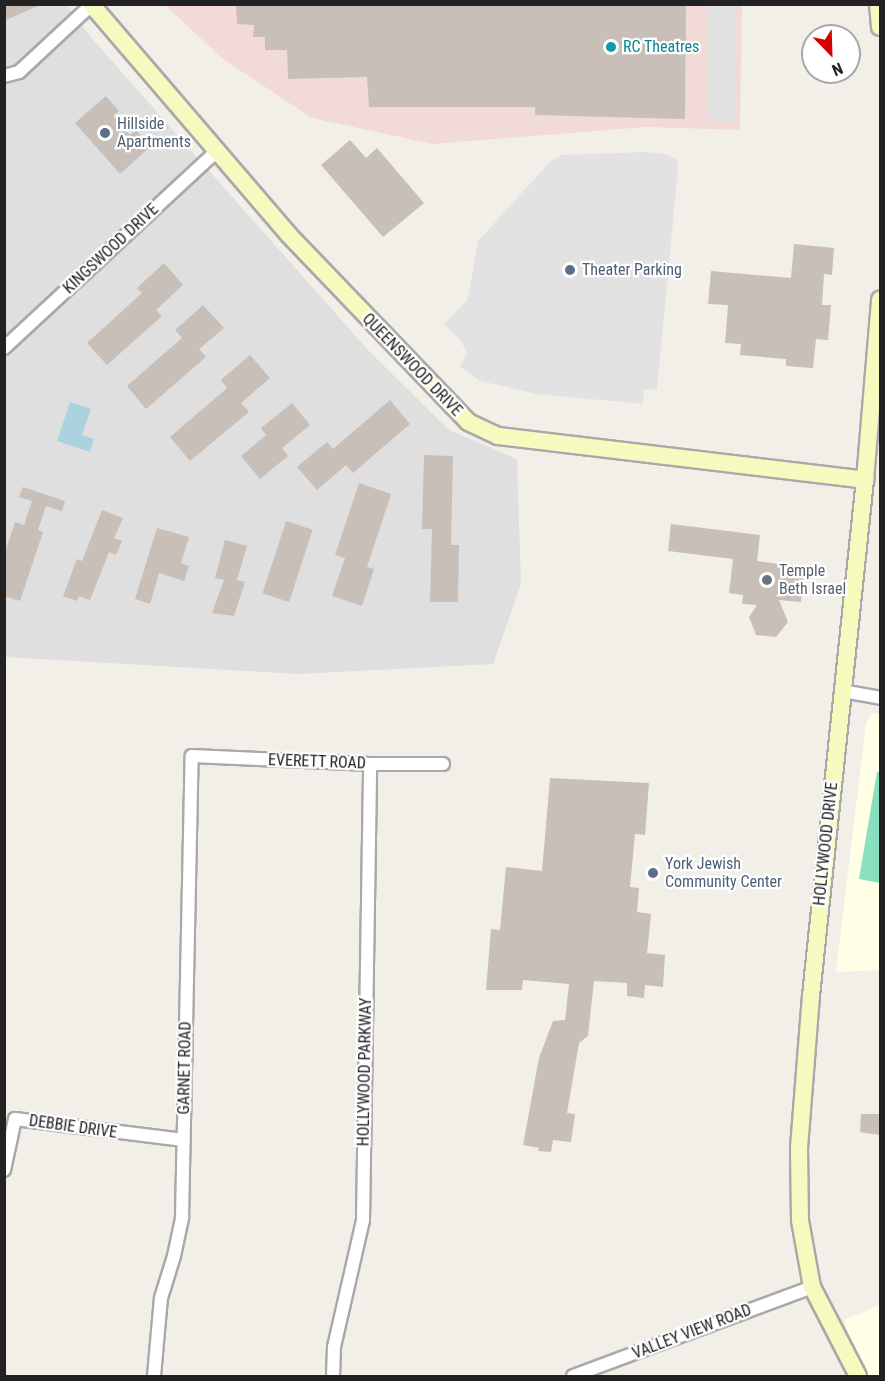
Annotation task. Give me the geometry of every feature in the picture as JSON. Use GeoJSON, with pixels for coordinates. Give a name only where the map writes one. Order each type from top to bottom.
{"type":"FeatureCollection","features":[{"type":"Feature","properties":{"kind":"main road"},"geometry":{"type":"LineString","coordinates":[[878,4],[880,27]]}},
{"type":"Feature","properties":{"kind":"main road","name":"QUEENSWOOD DRIVE"},"geometry":{"type":"LineString","coordinates":[[91,5],[288,234],[468,422],[498,436],[866,480]]}},
{"type":"Feature","properties":{"kind":"main road","name":"HOLLYWOOD DRIVE"},"geometry":{"type":"LineString","coordinates":[[858,1377],[812,1287],[800,1220],[799,1148],[842,691],[866,480],[880,300]]}},
{"type":"Feature","properties":{"kind":"street"},"geometry":{"type":"LineString","coordinates":[[4,76],[19,72],[91,5]]}},
{"type":"Feature","properties":{"kind":"street","name":"KINGSWOOD DRIVE"},"geometry":{"type":"LineString","coordinates":[[4,348],[218,150]]}},
{"type":"Feature","properties":{"kind":"street"},"geometry":{"type":"LineString","coordinates":[[842,691],[880,698]]}},
{"type":"Feature","properties":{"kind":"street","name":"EVERETT ROAD"},"geometry":{"type":"LineString","coordinates":[[192,756],[370,764],[442,764]]}},
{"type":"Feature","properties":{"kind":"street","name":"GARNET ROAD"},"geometry":{"type":"LineString","coordinates":[[154,1377],[161,1298],[174,1256],[182,1217],[192,756]]}},
{"type":"Feature","properties":{"kind":"street","name":"HOLLYWOOD PARKWAY"},"geometry":{"type":"LineString","coordinates":[[333,1377],[334,1347],[363,1220],[370,764]]}},
{"type":"Feature","properties":{"kind":"street","name":"DEBBIE DRIVE"},"geometry":{"type":"LineString","coordinates":[[4,1170],[15,1119],[184,1140]]}},
{"type":"Feature","properties":{"kind":"street","name":"VALLEY VIEW ROAD"},"geometry":{"type":"LineString","coordinates":[[573,1377],[812,1287]]}},
{"type":"Feature","properties":{"kind":"shaded area","name":"Hillside Apartments"},"geometry":{"type":"Polygon","coordinates":[[[4,5],[66,5],[95,42],[368,350],[449,430],[517,459],[521,584],[493,664],[299,674],[5,657],[4,5]]]}},
{"type":"Feature","properties":{"kind":"shaded area"},"geometry":{"type":"Polygon","coordinates":[[[165,5],[742,5],[740,130],[646,127],[432,144],[312,118],[223,59],[165,5]]]}},
{"type":"Feature","properties":{"kind":"shaded area"},"geometry":{"type":"Polygon","coordinates":[[[707,5],[735,5],[735,121],[707,121],[707,5]]]}},
{"type":"Feature","properties":{"kind":"shaded area","name":"Theater Parking"},"geometry":{"type":"Polygon","coordinates":[[[646,152],[665,154],[677,159],[678,169],[657,390],[644,389],[643,404],[537,394],[480,381],[460,367],[467,354],[461,341],[444,324],[468,299],[478,241],[550,162],[561,155],[646,152]]]}},
{"type":"Feature","properties":{"kind":"shaded area"},"geometry":{"type":"Polygon","coordinates":[[[872,713],[880,715],[880,970],[836,972],[866,724],[872,713]]]}},
{"type":"Feature","properties":{"kind":"shaded area"},"geometry":{"type":"Polygon","coordinates":[[[880,1305],[880,1376],[864,1376],[844,1320],[880,1305]]]}},
{"type":"Feature","properties":{"kind":"green space"},"geometry":{"type":"Polygon","coordinates":[[[877,772],[880,772],[880,883],[859,879],[877,772]]]}},
{"type":"Feature","properties":{"kind":"water"},"geometry":{"type":"Polygon","coordinates":[[[70,402],[91,409],[82,435],[94,439],[90,452],[57,441],[70,402]]]}},
{"type":"Feature","properties":{"kind":"building"},"geometry":{"type":"Polygon","coordinates":[[[4,4],[42,4],[4,21],[4,4]]]}},
{"type":"Feature","properties":{"kind":"building"},"geometry":{"type":"Polygon","coordinates":[[[236,4],[686,4],[685,119],[535,115],[535,107],[369,107],[367,77],[288,79],[287,50],[265,50],[265,37],[253,37],[254,25],[237,24],[236,4]]]}},
{"type":"Feature","properties":{"kind":"building","name":"Hillside Apartments"},"geometry":{"type":"Polygon","coordinates":[[[106,96],[119,111],[113,116],[130,135],[136,130],[150,147],[120,174],[75,123],[106,96]]]}},
{"type":"Feature","properties":{"kind":"building"},"geometry":{"type":"Polygon","coordinates":[[[350,140],[366,158],[377,148],[424,203],[383,237],[321,165],[350,140]]]}},
{"type":"Feature","properties":{"kind":"building"},"geometry":{"type":"Polygon","coordinates":[[[794,244],[834,248],[832,275],[824,274],[822,305],[831,305],[828,340],[816,339],[813,368],[786,366],[786,359],[740,355],[741,344],[725,343],[728,305],[708,304],[711,271],[791,278],[794,244]]]}},
{"type":"Feature","properties":{"kind":"building"},"geometry":{"type":"Polygon","coordinates":[[[164,263],[183,285],[156,310],[162,316],[107,365],[87,343],[142,293],[137,288],[164,263]]]}},
{"type":"Feature","properties":{"kind":"building"},"geometry":{"type":"Polygon","coordinates":[[[203,305],[224,328],[199,349],[206,357],[146,409],[127,386],[182,338],[175,330],[203,305]]]}},
{"type":"Feature","properties":{"kind":"building"},"geometry":{"type":"Polygon","coordinates":[[[250,355],[270,378],[241,403],[249,412],[190,461],[170,437],[227,388],[221,380],[250,355]]]}},
{"type":"Feature","properties":{"kind":"building"},"geometry":{"type":"Polygon","coordinates":[[[390,400],[410,424],[353,473],[346,465],[317,490],[297,467],[327,442],[333,449],[390,400]]]}},
{"type":"Feature","properties":{"kind":"building"},"geometry":{"type":"Polygon","coordinates":[[[292,403],[310,425],[282,448],[288,456],[260,479],[241,456],[266,435],[261,428],[292,403]]]}},
{"type":"Feature","properties":{"kind":"building"},"geometry":{"type":"Polygon","coordinates":[[[424,455],[453,456],[451,545],[459,545],[458,602],[430,602],[432,529],[422,529],[424,455]]]}},
{"type":"Feature","properties":{"kind":"building"},"geometry":{"type":"Polygon","coordinates":[[[359,483],[391,494],[367,567],[374,569],[362,606],[332,596],[345,558],[335,555],[359,483]]]}},
{"type":"Feature","properties":{"kind":"building"},"geometry":{"type":"Polygon","coordinates":[[[23,487],[65,501],[62,511],[46,506],[38,530],[43,532],[20,601],[4,596],[4,555],[15,522],[24,525],[32,501],[19,497],[23,487]]]}},
{"type":"Feature","properties":{"kind":"building"},"geometry":{"type":"Polygon","coordinates":[[[102,510],[123,518],[114,538],[122,541],[116,555],[109,552],[90,600],[79,596],[77,601],[63,596],[77,559],[82,561],[102,510]]]}},
{"type":"Feature","properties":{"kind":"building"},"geometry":{"type":"Polygon","coordinates":[[[286,521],[313,530],[289,602],[263,593],[286,521]]]}},
{"type":"Feature","properties":{"kind":"building","name":"Temple Beth Israel"},"geometry":{"type":"Polygon","coordinates":[[[671,524],[760,535],[757,561],[805,567],[801,602],[779,600],[788,622],[776,637],[756,635],[749,617],[757,605],[742,604],[743,595],[729,593],[733,559],[668,551],[671,524]]]}},
{"type":"Feature","properties":{"kind":"building"},"geometry":{"type":"Polygon","coordinates":[[[157,528],[189,537],[181,563],[189,566],[184,581],[159,573],[150,604],[135,599],[157,528]]]}},
{"type":"Feature","properties":{"kind":"building"},"geometry":{"type":"Polygon","coordinates":[[[225,540],[247,546],[237,580],[245,582],[234,616],[212,613],[224,580],[215,578],[225,540]]]}},
{"type":"Feature","properties":{"kind":"building"},"geometry":{"type":"Polygon","coordinates":[[[550,778],[649,783],[645,835],[635,834],[630,887],[639,888],[637,912],[651,914],[647,953],[665,955],[663,987],[645,985],[644,998],[627,996],[627,983],[594,981],[588,1036],[579,1043],[567,1113],[575,1114],[571,1142],[553,1140],[551,1152],[538,1151],[539,1148],[523,1145],[539,1058],[553,1021],[565,1020],[569,984],[523,980],[522,990],[486,990],[491,929],[500,930],[506,867],[542,871],[550,778]]]}},
{"type":"Feature","properties":{"kind":"building"},"geometry":{"type":"Polygon","coordinates":[[[861,1114],[880,1114],[880,1135],[860,1132],[861,1114]]]}},
{"type":"Feature","properties":{"kind":"place","name":"RC Theatres"},"geometry":{"type":"Point","coordinates":[611,47]}},
{"type":"Feature","properties":{"kind":"place","name":"Hillside Apartments"},"geometry":{"type":"Point","coordinates":[105,133]}},
{"type":"Feature","properties":{"kind":"place","name":"Theater Parking"},"geometry":{"type":"Point","coordinates":[570,270]}},
{"type":"Feature","properties":{"kind":"place","name":"Temple Beth Israel"},"geometry":{"type":"Point","coordinates":[767,580]}},
{"type":"Feature","properties":{"kind":"place","name":"York Jewish Community Center"},"geometry":{"type":"Point","coordinates":[653,873]}}]}
